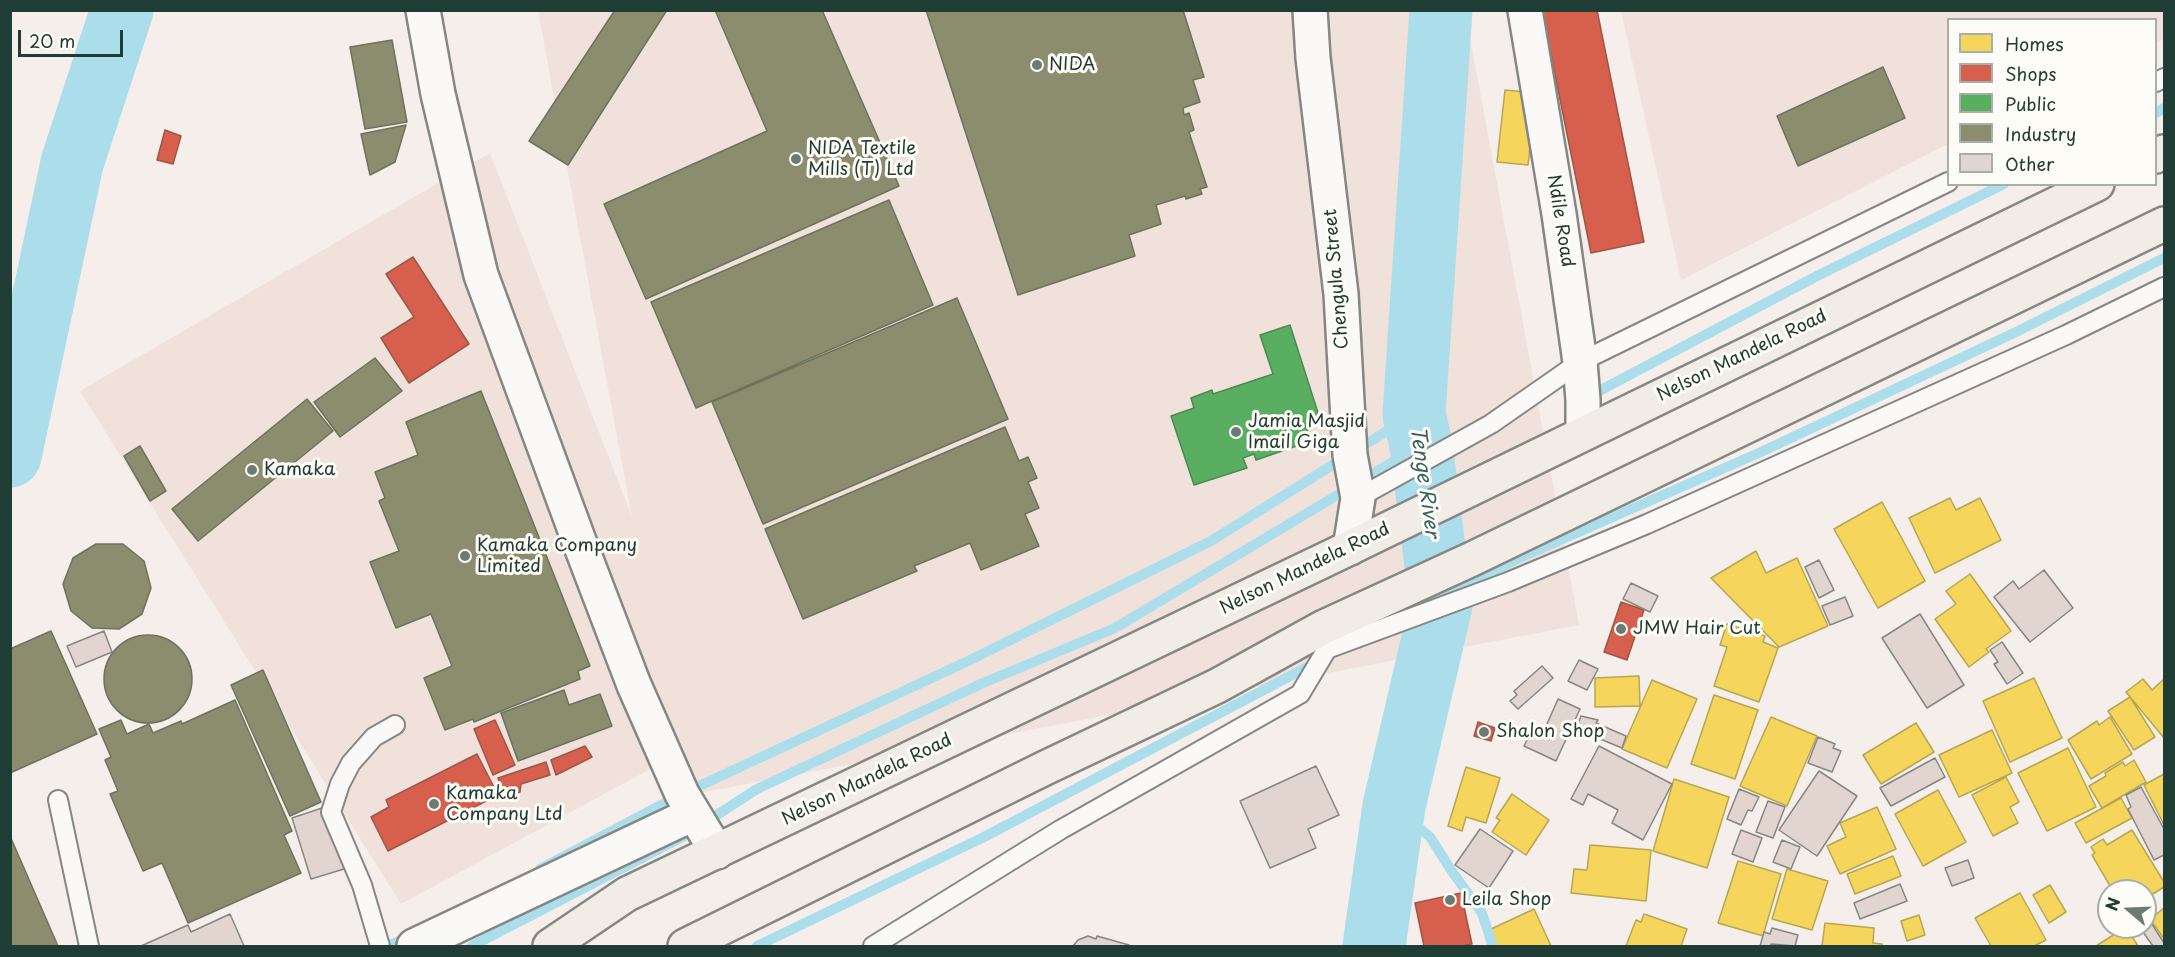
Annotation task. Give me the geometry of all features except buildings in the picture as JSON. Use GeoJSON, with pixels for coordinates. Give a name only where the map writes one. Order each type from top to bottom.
{"type":"FeatureCollection","features":[{"type":"Feature","properties":{"kind":"main road","name":"Nelson Mandela Road"},"geometry":{"type":"LineString","coordinates":[[550,946],[627,894],[1350,548],[2093,186]]}},
{"type":"Feature","properties":{"kind":"main road"},"geometry":{"type":"LineString","coordinates":[[685,946],[1217,686],[1325,638],[1472,559],[2164,224]]}},
{"type":"Feature","properties":{"kind":"street"},"geometry":{"type":"LineString","coordinates":[[423,10],[438,94],[481,275],[634,685],[693,814],[717,852]]}},
{"type":"Feature","properties":{"kind":"street","name":"Chengula Street"},"geometry":{"type":"LineString","coordinates":[[1310,10],[1313,58],[1341,294],[1350,455],[1358,498],[1350,548]]}},
{"type":"Feature","properties":{"kind":"street","name":"Ndile Road"},"geometry":{"type":"LineString","coordinates":[[1525,10],[1559,214],[1580,362],[1583,433]]}},
{"type":"Feature","properties":{"kind":"street"},"geometry":{"type":"LineString","coordinates":[[414,946],[693,814]]}},
{"type":"Feature","properties":{"kind":"lane"},"geometry":{"type":"LineString","coordinates":[[1305,10],[1313,58]]}},
{"type":"Feature","properties":{"kind":"lane"},"geometry":{"type":"LineString","coordinates":[[1358,498],[1491,424],[1580,362],[1947,182]]}},
{"type":"Feature","properties":{"kind":"lane"},"geometry":{"type":"LineString","coordinates":[[873,946],[1060,830],[1300,694],[1325,638],[1463,599],[1658,519],[2055,339],[2164,287]]}},
{"type":"Feature","properties":{"kind":"lane"},"geometry":{"type":"LineString","coordinates":[[380,946],[362,885],[331,812],[340,784],[351,763],[374,737],[395,725]]}},
{"type":"Feature","properties":{"kind":"lane"},"geometry":{"type":"LineString","coordinates":[[58,800],[89,946]]}},
{"type":"Feature","properties":{"kind":"shaded area","name":"NIDA"},"geometry":{"type":"Polygon","coordinates":[[[538,11],[1465,11],[1579,625],[684,796],[676,755],[401,904],[80,391],[490,153],[632,517],[538,11]]]}},
{"type":"Feature","properties":{"kind":"shaded area"},"geometry":{"type":"Polygon","coordinates":[[[1621,11],[2164,11],[2164,39],[2157,42],[2157,18],[1947,18],[1947,145],[1681,280],[1621,11]]]}},
{"type":"Feature","properties":{"kind":"waterway"},"geometry":{"type":"LineString","coordinates":[[10,456],[72,163],[122,10]]}},
{"type":"Feature","properties":{"kind":"waterway","name":"Tenge River"},"geometry":{"type":"LineString","coordinates":[[1374,946],[1394,806],[1441,605],[1421,445],[1414,414],[1441,10]]}},
{"type":"Feature","properties":{"kind":"waterway"},"geometry":{"type":"LineString","coordinates":[[2157,112],[2164,108]]}},
{"type":"Feature","properties":{"kind":"waterway"},"geometry":{"type":"LineString","coordinates":[[1599,391],[1817,276],[2000,186]]}},
{"type":"Feature","properties":{"kind":"waterway"},"geometry":{"type":"LineString","coordinates":[[1432,602],[1515,560],[1761,452],[2016,332],[2164,258]]}},
{"type":"Feature","properties":{"kind":"waterway"},"geometry":{"type":"LineString","coordinates":[[540,869],[682,794],[966,662],[1211,541],[1414,414]]}},
{"type":"Feature","properties":{"kind":"waterway"},"geometry":{"type":"LineString","coordinates":[[703,824],[757,789],[983,683],[1115,628],[1421,445]]}},
{"type":"Feature","properties":{"kind":"waterway"},"geometry":{"type":"LineString","coordinates":[[757,946],[984,837],[1317,662]]}},
{"type":"Feature","properties":{"kind":"waterway"},"geometry":{"type":"LineString","coordinates":[[1394,806],[1430,837],[1482,913],[1492,944]]}},
{"type":"Feature","properties":{"kind":"waterway"},"geometry":{"type":"LineString","coordinates":[[472,946],[690,833]]}},
{"type":"Feature","properties":{"kind":"waterway"},"geometry":{"type":"LineString","coordinates":[[388,946],[412,935]]}},
{"type":"Feature","properties":{"kind":"place","name":"NIDA"},"geometry":{"type":"Point","coordinates":[1037,65]}},
{"type":"Feature","properties":{"kind":"place","name":"NIDA Textile Mills (T) Ltd"},"geometry":{"type":"Point","coordinates":[796,159]}},
{"type":"Feature","properties":{"kind":"place","name":"Jamia Masjid Imail Giga"},"geometry":{"type":"Point","coordinates":[1236,432]}},
{"type":"Feature","properties":{"kind":"place","name":"Kamaka"},"geometry":{"type":"Point","coordinates":[252,470]}},
{"type":"Feature","properties":{"kind":"place","name":"Kamaka Company Limited"},"geometry":{"type":"Point","coordinates":[465,556]}},
{"type":"Feature","properties":{"kind":"place","name":"JMW Hair Cut"},"geometry":{"type":"Point","coordinates":[1621,629]}},
{"type":"Feature","properties":{"kind":"place","name":"Shalon Shop"},"geometry":{"type":"Point","coordinates":[1484,732]}},
{"type":"Feature","properties":{"kind":"place","name":"Kamaka Company Ltd"},"geometry":{"type":"Point","coordinates":[434,804]}},
{"type":"Feature","properties":{"kind":"place","name":"Leila Shop"},"geometry":{"type":"Point","coordinates":[1450,900]}}]}
